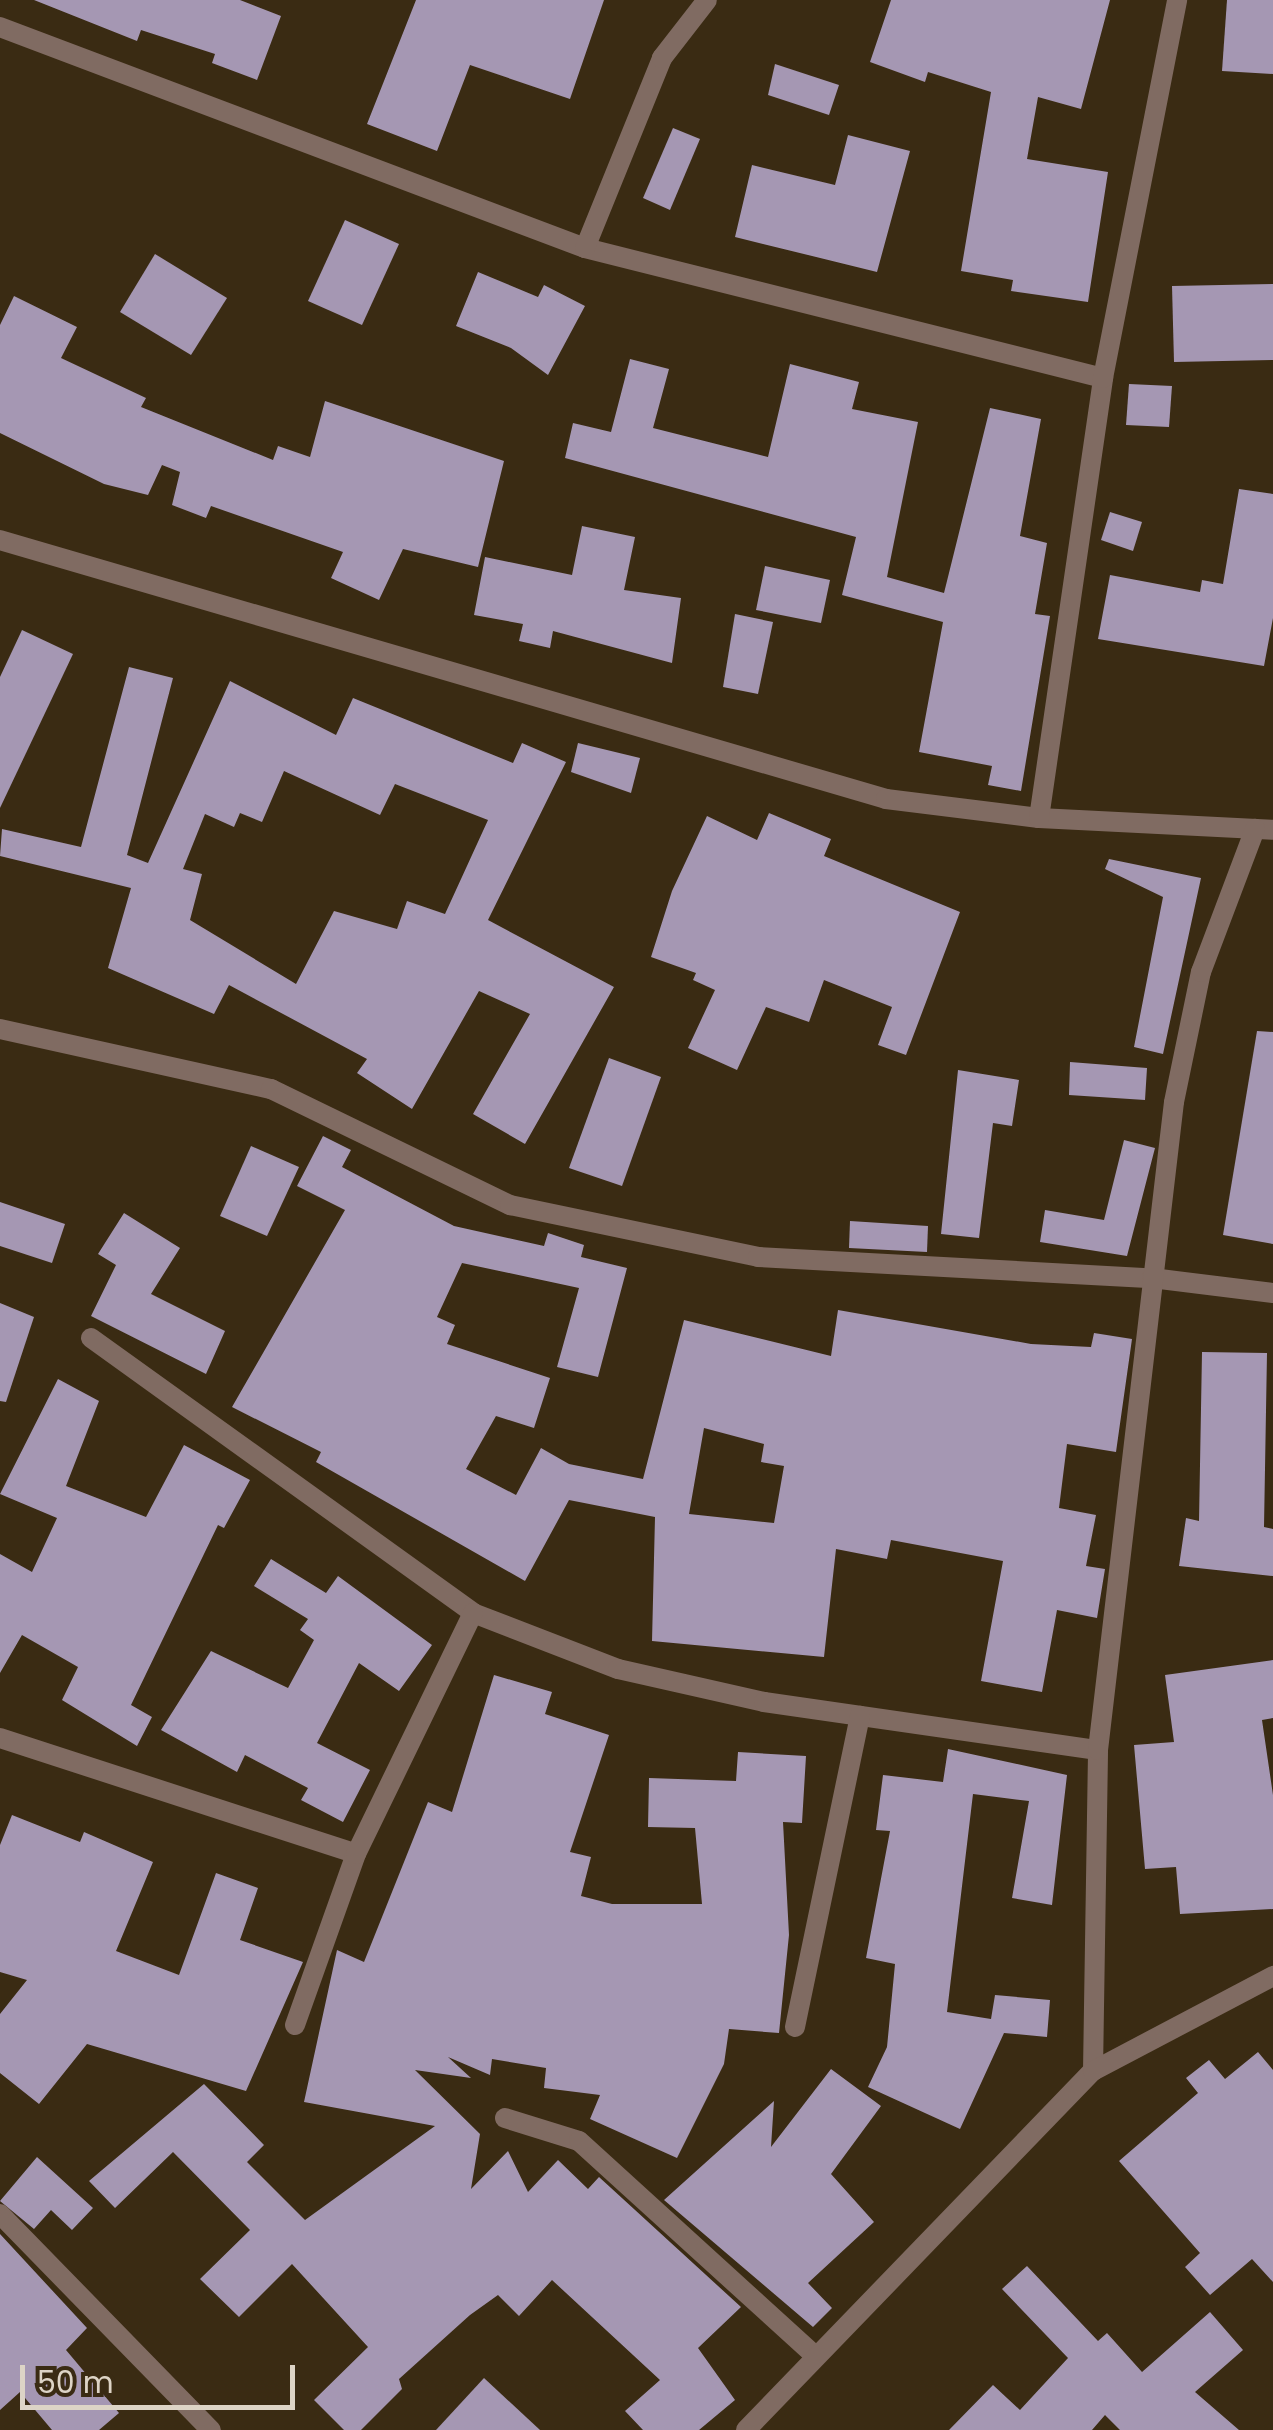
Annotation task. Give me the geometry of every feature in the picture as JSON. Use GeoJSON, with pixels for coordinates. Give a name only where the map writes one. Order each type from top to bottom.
{"type":"FeatureCollection","features":[{"type":"Feature","properties":{"kind":"street"},"geometry":{"type":"LineString","coordinates":[[585,248],[662,58],[708,0]]}},
{"type":"Feature","properties":{"kind":"street"},"geometry":{"type":"LineString","coordinates":[[1039,818],[1103,378],[1177,0]]}},
{"type":"Feature","properties":{"kind":"street"},"geometry":{"type":"LineString","coordinates":[[0,27],[585,248],[1103,378]]}},
{"type":"Feature","properties":{"kind":"street"},"geometry":{"type":"LineString","coordinates":[[0,540],[886,799],[1039,818],[1264,830],[1201,972],[1174,1102],[1098,1750],[1093,2071]]}},
{"type":"Feature","properties":{"kind":"street"},"geometry":{"type":"LineString","coordinates":[[0,1029],[271,1089],[510,1205],[758,1257],[1152,1278],[1273,1293]]}},
{"type":"Feature","properties":{"kind":"street"},"geometry":{"type":"LineString","coordinates":[[91,1338],[473,1613],[618,1669],[860,1716],[1098,1750]]}},
{"type":"Feature","properties":{"kind":"street"},"geometry":{"type":"LineString","coordinates":[[295,2026],[356,1854],[473,1613]]}},
{"type":"Feature","properties":{"kind":"street"},"geometry":{"type":"LineString","coordinates":[[795,2026],[860,1716]]}},
{"type":"Feature","properties":{"kind":"street"},"geometry":{"type":"LineString","coordinates":[[0,1738],[356,1854]]}},
{"type":"Feature","properties":{"kind":"street"},"geometry":{"type":"LineString","coordinates":[[746,2430],[1093,2071],[1273,1976]]}},
{"type":"Feature","properties":{"kind":"street"},"geometry":{"type":"LineString","coordinates":[[505,2118],[578,2141],[815,2356]]}},
{"type":"Feature","properties":{"kind":"street"},"geometry":{"type":"LineString","coordinates":[[0,2214],[210,2430]]}},
{"type":"Feature","properties":{"kind":"building"},"geometry":{"type":"Polygon","coordinates":[[[34,0],[240,0],[281,16],[257,80],[212,63],[215,54],[141,30],[137,41],[34,0]]]}},
{"type":"Feature","properties":{"kind":"building"},"geometry":{"type":"Polygon","coordinates":[[[416,0],[604,0],[570,99],[470,65],[437,151],[367,124],[416,0]]]}},
{"type":"Feature","properties":{"kind":"building"},"geometry":{"type":"Polygon","coordinates":[[[891,0],[1110,0],[1081,109],[1038,97],[1027,159],[1108,172],[1088,302],[1011,291],[1013,280],[961,271],[991,92],[928,72],[925,82],[870,62],[891,0]]]}},
{"type":"Feature","properties":{"kind":"building"},"geometry":{"type":"Polygon","coordinates":[[[1227,0],[1273,0],[1273,74],[1222,71],[1227,0]]]}},
{"type":"Feature","properties":{"kind":"building"},"geometry":{"type":"Polygon","coordinates":[[[775,64],[839,85],[829,115],[768,95],[775,64]]]}},
{"type":"Feature","properties":{"kind":"building"},"geometry":{"type":"Polygon","coordinates":[[[673,128],[700,139],[670,210],[643,198],[673,128]]]}},
{"type":"Feature","properties":{"kind":"building"},"geometry":{"type":"Polygon","coordinates":[[[848,135],[910,151],[877,272],[735,237],[752,165],[835,185],[848,135]]]}},
{"type":"Feature","properties":{"kind":"building"},"geometry":{"type":"Polygon","coordinates":[[[345,220],[399,244],[362,325],[308,301],[345,220]]]}},
{"type":"Feature","properties":{"kind":"building"},"geometry":{"type":"Polygon","coordinates":[[[155,254],[227,298],[191,355],[120,312],[155,254]]]}},
{"type":"Feature","properties":{"kind":"building"},"geometry":{"type":"Polygon","coordinates":[[[478,272],[538,297],[544,285],[585,306],[548,375],[511,348],[456,326],[478,272]]]}},
{"type":"Feature","properties":{"kind":"building"},"geometry":{"type":"Polygon","coordinates":[[[1273,284],[1273,360],[1174,362],[1172,286],[1273,284]]]}},
{"type":"Feature","properties":{"kind":"building"},"geometry":{"type":"Polygon","coordinates":[[[14,296],[77,327],[61,358],[146,398],[141,407],[273,460],[278,446],[310,457],[325,401],[504,461],[478,567],[403,549],[379,600],[331,578],[343,552],[211,506],[206,518],[172,505],[180,472],[162,465],[148,495],[104,484],[0,433],[0,325],[14,296]]]}},
{"type":"Feature","properties":{"kind":"building"},"geometry":{"type":"Polygon","coordinates":[[[630,359],[669,369],[653,428],[768,457],[790,364],[859,382],[852,409],[918,422],[887,577],[944,593],[990,408],[1041,419],[1020,536],[1047,543],[1035,614],[1050,616],[1021,791],[988,785],[992,766],[919,752],[943,622],[842,595],[856,537],[565,458],[573,423],[611,432],[630,359]]]}},
{"type":"Feature","properties":{"kind":"building"},"geometry":{"type":"Polygon","coordinates":[[[1129,384],[1172,386],[1169,427],[1126,425],[1129,384]]]}},
{"type":"Feature","properties":{"kind":"building"},"geometry":{"type":"Polygon","coordinates":[[[1239,489],[1273,494],[1273,618],[1264,666],[1098,639],[1110,575],[1200,592],[1202,580],[1223,584],[1239,489]]]}},
{"type":"Feature","properties":{"kind":"building"},"geometry":{"type":"Polygon","coordinates":[[[1110,512],[1142,522],[1133,551],[1101,540],[1110,512]]]}},
{"type":"Feature","properties":{"kind":"building"},"geometry":{"type":"Polygon","coordinates":[[[582,526],[635,537],[624,590],[681,598],[672,663],[553,631],[550,648],[519,641],[523,624],[474,615],[485,557],[572,575],[582,526]]]}},
{"type":"Feature","properties":{"kind":"building"},"geometry":{"type":"Polygon","coordinates":[[[765,566],[830,580],[821,623],[756,610],[765,566]]]}},
{"type":"Feature","properties":{"kind":"building"},"geometry":{"type":"Polygon","coordinates":[[[735,614],[773,622],[758,694],[723,687],[735,614]]]}},
{"type":"Feature","properties":{"kind":"building"},"geometry":{"type":"Polygon","coordinates":[[[22,630],[73,654],[0,808],[0,677],[22,630]]]}},
{"type":"Feature","properties":{"kind":"building"},"geometry":{"type":"Polygon","coordinates":[[[129,667],[173,678],[127,855],[148,863],[230,681],[336,735],[353,698],[513,763],[522,743],[566,762],[488,920],[614,987],[525,1144],[473,1114],[530,1014],[479,991],[412,1109],[357,1073],[367,1059],[229,985],[214,1014],[108,968],[131,888],[0,856],[2,829],[81,847],[129,667]],[[284,771],[262,822],[240,813],[234,827],[205,814],[183,869],[202,874],[190,920],[296,984],[334,911],[397,929],[407,901],[445,914],[488,820],[395,784],[380,815],[284,771]]]}},
{"type":"Feature","properties":{"kind":"building"},"geometry":{"type":"Polygon","coordinates":[[[578,743],[640,758],[631,793],[571,772],[578,743]]]}},
{"type":"Feature","properties":{"kind":"building"},"geometry":{"type":"Polygon","coordinates":[[[769,813],[831,839],[824,856],[960,912],[906,1055],[878,1045],[892,1007],[824,980],[809,1022],[766,1007],[737,1070],[688,1048],[715,990],[693,980],[696,973],[651,957],[672,891],[707,816],[757,840],[769,813]]]}},
{"type":"Feature","properties":{"kind":"building"},"geometry":{"type":"Polygon","coordinates":[[[1109,859],[1201,878],[1163,1054],[1134,1047],[1163,897],[1105,869],[1109,859]]]}},
{"type":"Feature","properties":{"kind":"building"},"geometry":{"type":"Polygon","coordinates":[[[1257,1031],[1273,1032],[1273,1244],[1223,1235],[1257,1031]]]}},
{"type":"Feature","properties":{"kind":"building"},"geometry":{"type":"Polygon","coordinates":[[[609,1058],[661,1077],[622,1186],[569,1168],[609,1058]]]}},
{"type":"Feature","properties":{"kind":"building"},"geometry":{"type":"Polygon","coordinates":[[[1070,1062],[1147,1068],[1145,1100],[1069,1095],[1070,1062]]]}},
{"type":"Feature","properties":{"kind":"building"},"geometry":{"type":"Polygon","coordinates":[[[958,1070],[1019,1080],[1012,1126],[993,1123],[979,1238],[941,1234],[958,1070]]]}},
{"type":"Feature","properties":{"kind":"building"},"geometry":{"type":"Polygon","coordinates":[[[323,1136],[351,1150],[342,1167],[454,1226],[544,1246],[548,1233],[584,1245],[581,1257],[627,1268],[598,1377],[557,1367],[579,1288],[462,1263],[437,1317],[455,1325],[447,1344],[550,1378],[534,1428],[496,1416],[466,1469],[516,1495],[541,1448],[569,1464],[643,1479],[684,1320],[831,1356],[838,1310],[1031,1344],[1091,1347],[1094,1333],[1132,1339],[1116,1452],[1067,1444],[1059,1508],[1096,1515],[1086,1566],[1105,1569],[1097,1618],[1057,1610],[1042,1692],[981,1681],[1003,1561],[891,1540],[887,1559],[836,1549],[824,1657],[652,1641],[655,1517],[569,1500],[525,1581],[316,1462],[321,1452],[232,1407],[345,1210],[297,1186],[323,1136]],[[704,1428],[689,1514],[774,1523],[784,1466],[761,1462],[764,1444],[704,1428]]]}},
{"type":"Feature","properties":{"kind":"building"},"geometry":{"type":"Polygon","coordinates":[[[1124,1140],[1155,1148],[1127,1256],[1040,1242],[1045,1210],[1104,1220],[1124,1140]]]}},
{"type":"Feature","properties":{"kind":"building"},"geometry":{"type":"Polygon","coordinates":[[[251,1146],[299,1167],[267,1236],[220,1216],[251,1146]]]}},
{"type":"Feature","properties":{"kind":"building"},"geometry":{"type":"Polygon","coordinates":[[[0,1202],[65,1224],[52,1263],[0,1246],[0,1202]]]}},
{"type":"Feature","properties":{"kind":"building"},"geometry":{"type":"Polygon","coordinates":[[[124,1213],[180,1248],[151,1294],[225,1331],[206,1374],[91,1316],[116,1265],[98,1254],[124,1213]]]}},
{"type":"Feature","properties":{"kind":"building"},"geometry":{"type":"Polygon","coordinates":[[[850,1221],[928,1226],[927,1252],[849,1248],[850,1221]]]}},
{"type":"Feature","properties":{"kind":"building"},"geometry":{"type":"Polygon","coordinates":[[[0,1303],[34,1317],[6,1402],[0,1401],[0,1303]]]}},
{"type":"Feature","properties":{"kind":"building"},"geometry":{"type":"Polygon","coordinates":[[[1202,1352],[1267,1353],[1264,1527],[1273,1529],[1273,1576],[1179,1566],[1186,1518],[1199,1521],[1202,1352]]]}},
{"type":"Feature","properties":{"kind":"building"},"geometry":{"type":"Polygon","coordinates":[[[58,1379],[99,1401],[66,1486],[146,1517],[184,1445],[250,1480],[224,1528],[218,1525],[131,1705],[152,1717],[137,1746],[62,1700],[78,1667],[22,1635],[0,1673],[0,1554],[32,1572],[57,1518],[0,1494],[58,1379]]]}},
{"type":"Feature","properties":{"kind":"building"},"geometry":{"type":"Polygon","coordinates":[[[271,1559],[326,1593],[338,1576],[432,1645],[399,1691],[359,1663],[317,1743],[370,1770],[343,1822],[301,1800],[308,1788],[245,1755],[237,1772],[161,1730],[211,1651],[288,1688],[314,1640],[300,1630],[308,1619],[254,1586],[271,1559]]]}},
{"type":"Feature","properties":{"kind":"building"},"geometry":{"type":"Polygon","coordinates":[[[1273,1660],[1273,1718],[1262,1720],[1273,1795],[1273,1909],[1180,1914],[1176,1867],[1145,1869],[1134,1745],[1174,1742],[1165,1675],[1273,1660]]]}},
{"type":"Feature","properties":{"kind":"building"},"geometry":{"type":"Polygon","coordinates":[[[494,1675],[552,1692],[545,1714],[609,1735],[570,1852],[591,1857],[581,1896],[612,1904],[702,1904],[695,1828],[648,1827],[649,1778],[736,1781],[738,1752],[806,1756],[802,1823],[783,1822],[789,1935],[779,2033],[729,2029],[724,2064],[677,2158],[590,2119],[600,2095],[544,2088],[546,2068],[492,2059],[490,2075],[448,2057],[471,2078],[415,2070],[480,2134],[471,2189],[508,2151],[528,2192],[558,2160],[588,2189],[599,2177],[741,2307],[698,2348],[735,2400],[699,2430],[643,2430],[625,2411],[660,2380],[552,2280],[519,2316],[498,2295],[470,2315],[399,2379],[402,2389],[361,2430],[344,2430],[314,2400],[368,2347],[292,2264],[239,2317],[200,2279],[250,2230],[173,2152],[115,2208],[89,2181],[204,2084],[264,2145],[247,2162],[305,2220],[435,2126],[304,2102],[337,1950],[364,1962],[428,1802],[452,1812],[494,1675]]]}},
{"type":"Feature","properties":{"kind":"building"},"geometry":{"type":"Polygon","coordinates":[[[948,1749],[1067,1775],[1052,1905],[1012,1898],[1029,1801],[973,1794],[947,2012],[991,2019],[995,1995],[1050,2000],[1047,2037],[1004,2033],[960,2129],[868,2087],[887,2047],[895,1964],[866,1958],[890,1831],[876,1830],[883,1775],[943,1782],[948,1749]]]}},
{"type":"Feature","properties":{"kind":"building"},"geometry":{"type":"Polygon","coordinates":[[[12,1815],[80,1842],[84,1832],[153,1862],[116,1951],[179,1975],[216,1873],[258,1888],[240,1940],[303,1962],[246,2091],[87,2044],[39,2104],[0,2073],[0,2014],[27,1980],[0,1972],[0,1845],[12,1815]]]}},
{"type":"Feature","properties":{"kind":"building"},"geometry":{"type":"Polygon","coordinates":[[[1258,2052],[1273,2070],[1273,2282],[1252,2259],[1210,2295],[1185,2267],[1200,2253],[1119,2161],[1198,2093],[1186,2078],[1209,2060],[1225,2079],[1258,2052]]]}},
{"type":"Feature","properties":{"kind":"building"},"geometry":{"type":"Polygon","coordinates":[[[831,2069],[881,2106],[831,2174],[874,2222],[808,2283],[832,2308],[813,2327],[664,2200],[774,2101],[771,2147],[831,2069]]]}},
{"type":"Feature","properties":{"kind":"building"},"geometry":{"type":"Polygon","coordinates":[[[37,2157],[93,2208],[72,2230],[51,2210],[34,2229],[0,2201],[37,2157]]]}},
{"type":"Feature","properties":{"kind":"building"},"geometry":{"type":"Polygon","coordinates":[[[0,2234],[87,2328],[66,2350],[119,2413],[99,2430],[52,2430],[20,2392],[0,2410],[0,2234]]]}},
{"type":"Feature","properties":{"kind":"building"},"geometry":{"type":"Polygon","coordinates":[[[1027,2266],[1098,2341],[1107,2333],[1142,2372],[1210,2312],[1243,2350],[1195,2392],[1239,2430],[1120,2430],[1105,2415],[1092,2430],[949,2430],[993,2385],[1020,2410],[1068,2358],[1002,2289],[1027,2266]]]}},
{"type":"Feature","properties":{"kind":"building"},"geometry":{"type":"Polygon","coordinates":[[[484,2378],[540,2430],[436,2430],[484,2378]]]}}]}
